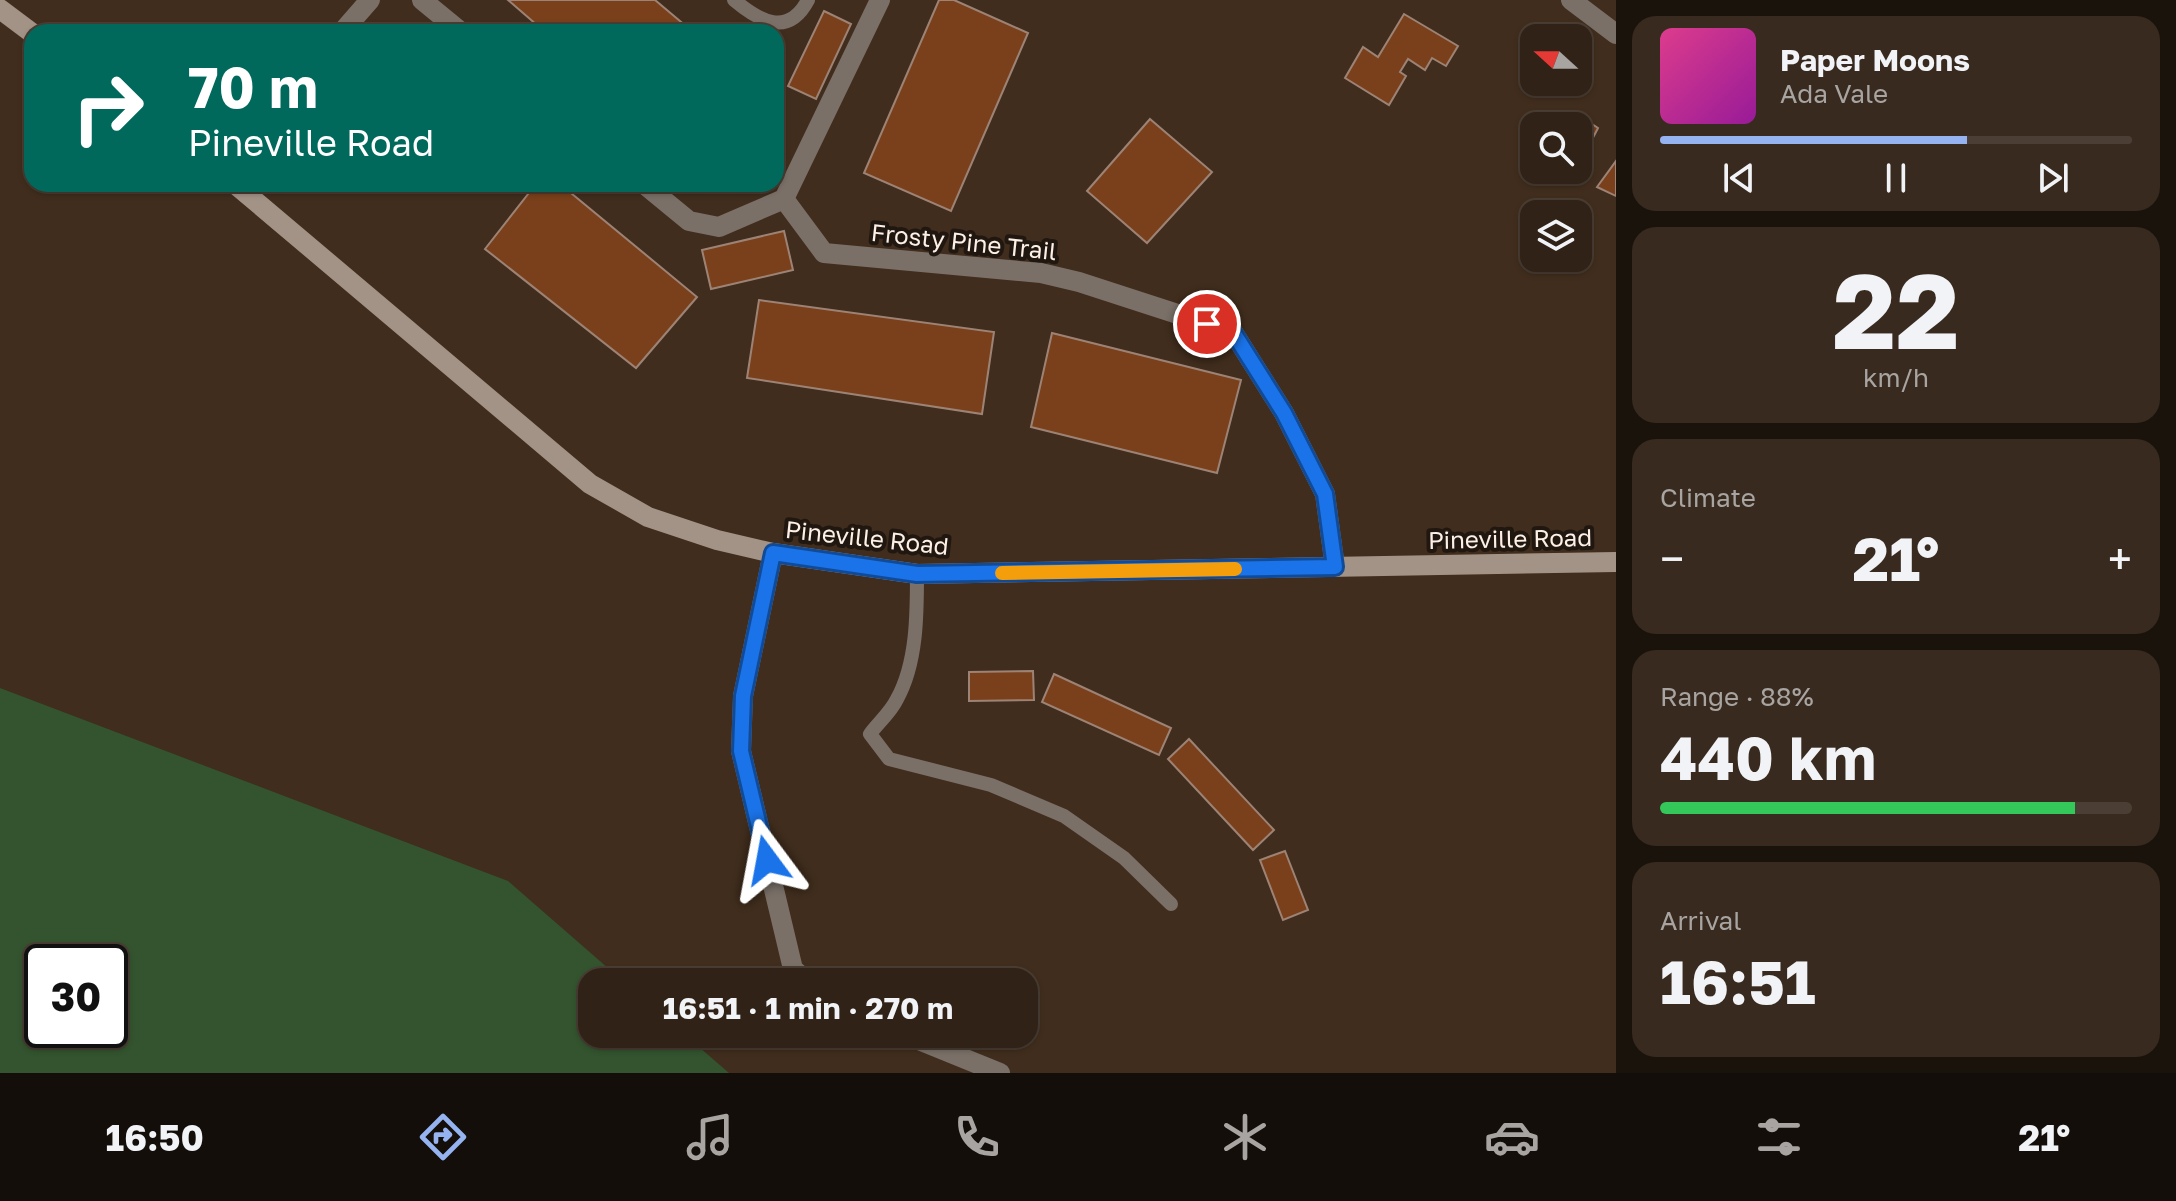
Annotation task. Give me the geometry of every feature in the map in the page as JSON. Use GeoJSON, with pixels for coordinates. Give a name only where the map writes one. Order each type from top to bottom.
{"type":"FeatureCollection","features":[{"type":"Feature","properties":{"kind":"main road"},"geometry":{"type":"LineString","coordinates":[[0,9],[24,27]]}},
{"type":"Feature","properties":{"kind":"main road","name":"Pineville Road"},"geometry":{"type":"LineString","coordinates":[[244,192],[590,484],[648,517],[717,540],[773,553],[917,574],[1616,562]]}},
{"type":"Feature","properties":{"kind":"street"},"geometry":{"type":"LineString","coordinates":[[349,24],[370,0]]}},
{"type":"Feature","properties":{"kind":"street"},"geometry":{"type":"LineString","coordinates":[[422,0],[451,24]]}},
{"type":"Feature","properties":{"kind":"street"},"geometry":{"type":"LineString","coordinates":[[654,192],[689,221],[719,227],[784,199],[880,0]]}},
{"type":"Feature","properties":{"kind":"street"},"geometry":{"type":"LineString","coordinates":[[1571,0],[1616,34]]}},
{"type":"Feature","properties":{"kind":"street","name":"Frosty Pine Trail"},"geometry":{"type":"LineString","coordinates":[[784,199],[824,253],[1041,273],[1079,282],[1233,332],[1284,413],[1325,494],[1335,567]]}},
{"type":"Feature","properties":{"kind":"street"},"geometry":{"type":"LineString","coordinates":[[773,553],[743,696],[741,751],[793,968]]}},
{"type":"Feature","properties":{"kind":"street"},"geometry":{"type":"LineString","coordinates":[[938,1048],[1000,1073]]}},
{"type":"Feature","properties":{"kind":"lane"},"geometry":{"type":"LineString","coordinates":[[734,0],[757,19],[771,24]]}},
{"type":"Feature","properties":{"kind":"lane"},"geometry":{"type":"LineString","coordinates":[[778,24],[792,20],[808,0]]}},
{"type":"Feature","properties":{"kind":"lane"},"geometry":{"type":"LineString","coordinates":[[917,574],[917,616],[910,660],[898,699],[870,734],[889,759],[991,785],[1064,816],[1124,858],[1171,904]]}},
{"type":"Feature","properties":{"kind":"green space"},"geometry":{"type":"Polygon","coordinates":[[[0,688],[508,881],[608,968],[578,968],[578,1048],[700,1048],[729,1073],[0,1073],[0,688]]]}},
{"type":"Feature","properties":{"kind":"building"},"geometry":{"type":"Polygon","coordinates":[[[508,0],[655,0],[684,24],[536,24],[508,0]]]}},
{"type":"Feature","properties":{"kind":"building"},"geometry":{"type":"Polygon","coordinates":[[[939,0],[954,0],[1028,33],[951,211],[864,173],[939,0]]]}},
{"type":"Feature","properties":{"kind":"building"},"geometry":{"type":"Polygon","coordinates":[[[824,11],[851,24],[816,99],[788,86],[824,11]]]}},
{"type":"Feature","properties":{"kind":"building"},"geometry":{"type":"Polygon","coordinates":[[[1404,14],[1458,46],[1446,66],[1432,58],[1425,70],[1408,59],[1400,72],[1406,76],[1389,105],[1345,78],[1363,47],[1378,57],[1404,14]]]}},
{"type":"Feature","properties":{"kind":"building"},"geometry":{"type":"Polygon","coordinates":[[[1150,119],[1212,172],[1147,243],[1087,191],[1150,119]]]}},
{"type":"Feature","properties":{"kind":"building"},"geometry":{"type":"Polygon","coordinates":[[[1592,124],[1598,128],[1592,140],[1592,124]]]}},
{"type":"Feature","properties":{"kind":"building"},"geometry":{"type":"Polygon","coordinates":[[[1616,161],[1616,196],[1597,187],[1616,161]]]}},
{"type":"Feature","properties":{"kind":"building"},"geometry":{"type":"Polygon","coordinates":[[[530,192],[570,192],[697,297],[636,368],[485,249],[530,192]]]}},
{"type":"Feature","properties":{"kind":"building"},"geometry":{"type":"Polygon","coordinates":[[[784,231],[793,270],[711,289],[702,250],[784,231]]]}},
{"type":"Feature","properties":{"kind":"building"},"geometry":{"type":"Polygon","coordinates":[[[759,300],[994,332],[982,414],[747,378],[759,300]]]}},
{"type":"Feature","properties":{"kind":"building"},"geometry":{"type":"Polygon","coordinates":[[[1052,333],[1241,380],[1217,473],[1031,427],[1052,333]]]}},
{"type":"Feature","properties":{"kind":"building"},"geometry":{"type":"Polygon","coordinates":[[[1033,671],[1034,700],[969,701],[969,672],[1033,671]]]}},
{"type":"Feature","properties":{"kind":"building"},"geometry":{"type":"Polygon","coordinates":[[[1054,674],[1171,728],[1159,755],[1042,702],[1054,674]]]}},
{"type":"Feature","properties":{"kind":"building"},"geometry":{"type":"Polygon","coordinates":[[[1189,739],[1274,830],[1253,850],[1168,759],[1189,739]]]}},
{"type":"Feature","properties":{"kind":"building"},"geometry":{"type":"Polygon","coordinates":[[[1285,851],[1308,910],[1283,920],[1260,860],[1285,851]]]}},
{"type":"Feature","properties":{"kind":"slow traffic"},"geometry":{"type":"LineString","coordinates":[[1002,573],[1235,569]]}},
{"type":"Feature","properties":{"kind":"route"},"geometry":{"type":"LineString","coordinates":[[767,860],[741,751],[743,696],[773,553],[917,574],[1335,567],[1325,494],[1284,413],[1233,332],[1207,324]]}}]}
